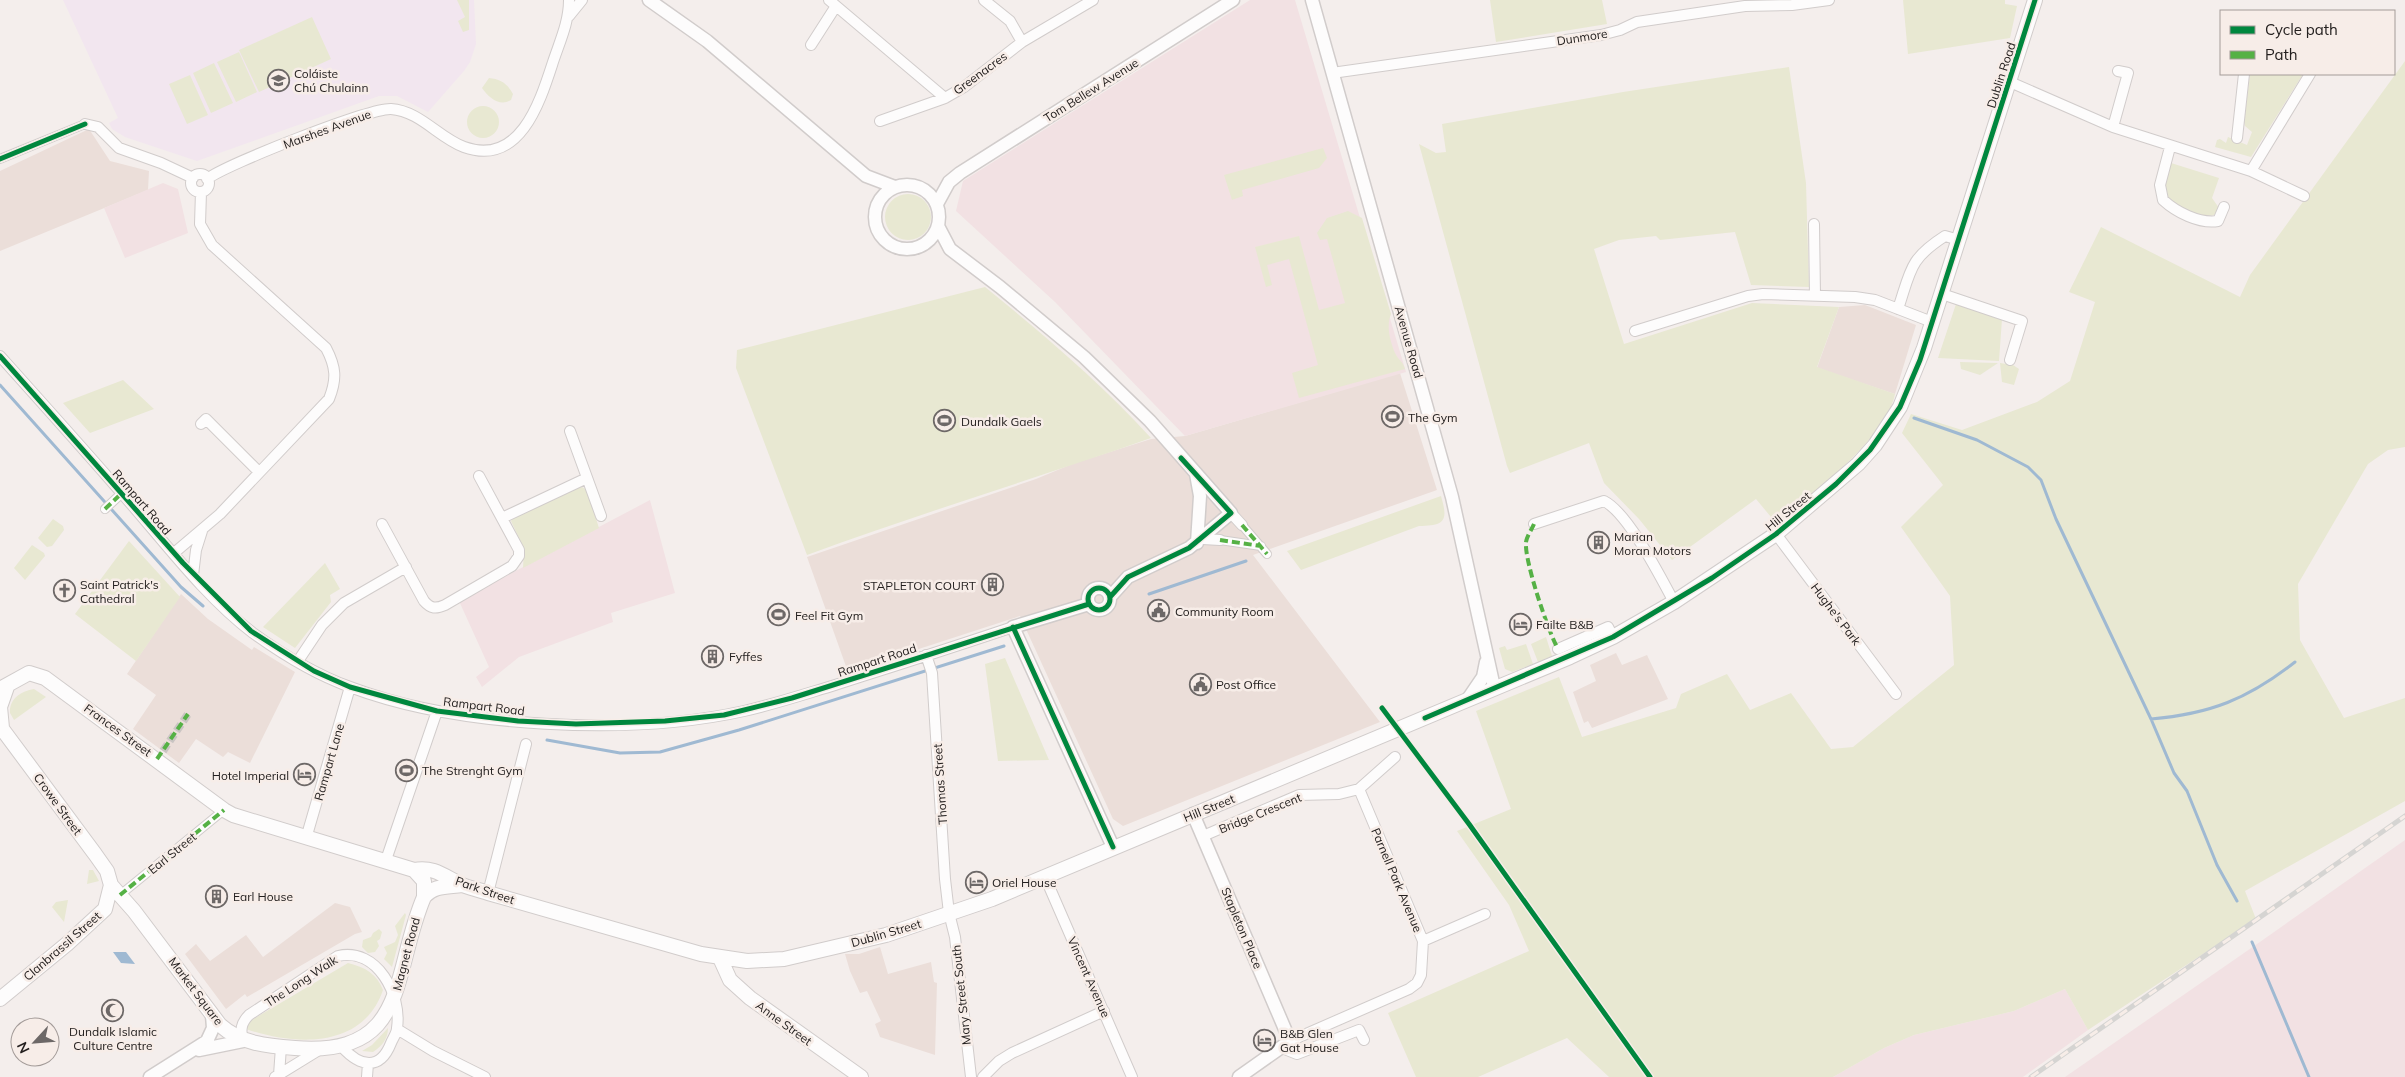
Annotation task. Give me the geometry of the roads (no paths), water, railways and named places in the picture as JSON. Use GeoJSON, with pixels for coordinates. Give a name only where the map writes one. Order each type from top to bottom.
{"type":"FeatureCollection","features":[{"type":"Feature","properties":{"kind":"main road","name":"Dublin Road"},"geometry":{"type":"LineString","coordinates":[[1986,155],[2035,0]]}},
{"type":"Feature","properties":{"kind":"main road","name":"Hill Street"},"geometry":{"type":"LineString","coordinates":[[1045,877],[1112,847],[1374,741],[1494,687],[1570,657],[1613,637],[1674,602],[1776,534],[1836,484],[1875,444],[1902,402],[1942,294],[1986,155]]}},
{"type":"Feature","properties":{"kind":"main road","name":"Frances Street"},"geometry":{"type":"LineString","coordinates":[[4,688],[29,673],[45,678],[160,755],[224,810]]}},
{"type":"Feature","properties":{"kind":"main road"},"geometry":{"type":"LineString","coordinates":[[1,727],[0,707],[4,688]]}},
{"type":"Feature","properties":{"kind":"main road","name":"Crowe Street"},"geometry":{"type":"LineString","coordinates":[[1,727],[107,871],[119,895]]}},
{"type":"Feature","properties":{"kind":"main road","name":"Park Street"},"geometry":{"type":"LineString","coordinates":[[224,810],[414,870],[424,868],[434,870],[462,885],[488,893],[720,958]]}},
{"type":"Feature","properties":{"kind":"main road"},"geometry":{"type":"LineString","coordinates":[[414,870],[424,882],[424,897]]}},
{"type":"Feature","properties":{"kind":"main road","name":"Dublin Street"},"geometry":{"type":"LineString","coordinates":[[720,958],[747,961],[784,959],[886,935],[1045,877]]}},
{"type":"Feature","properties":{"kind":"main road"},"geometry":{"type":"LineString","coordinates":[[424,897],[430,890],[437,887],[462,885]]}},
{"type":"Feature","properties":{"kind":"main road"},"geometry":{"type":"LineString","coordinates":[[105,909],[119,895]]}},
{"type":"Feature","properties":{"kind":"main road","name":"Clanbrassil Street"},"geometry":{"type":"LineString","coordinates":[[0,999],[67,944],[119,895]]}},
{"type":"Feature","properties":{"kind":"main road","name":"Market Square"},"geometry":{"type":"LineString","coordinates":[[119,895],[228,1033],[243,1041],[281,1047],[319,1050],[342,1047]]}},
{"type":"Feature","properties":{"kind":"main road","name":"Magnet Road"},"geometry":{"type":"LineString","coordinates":[[342,1047],[368,1034],[395,997],[424,897]]}},
{"type":"Feature","properties":{"kind":"main road","name":"Anne Street"},"geometry":{"type":"LineString","coordinates":[[720,958],[730,980],[750,998],[862,1077]]}},
{"type":"Feature","properties":{"kind":"street","name":"Marshes Avenue"},"geometry":{"type":"LineString","coordinates":[[207,179],[234,165],[352,119],[390,109],[402,111],[415,117],[464,147],[482,151],[505,146],[521,133],[544,90],[568,16],[569,0]]}},
{"type":"Feature","properties":{"kind":"street","name":"Marshes Avenue"},"geometry":{"type":"LineString","coordinates":[[568,16],[582,0]]}},
{"type":"Feature","properties":{"kind":"street"},"geometry":{"type":"LineString","coordinates":[[649,0],[707,41],[866,176],[895,187]]}},
{"type":"Feature","properties":{"kind":"street"},"geometry":{"type":"LineString","coordinates":[[984,0],[1010,21],[1022,42]]}},
{"type":"Feature","properties":{"kind":"street","name":"Greenacres"},"geometry":{"type":"LineString","coordinates":[[833,3],[945,98],[964,87],[1022,42],[1093,0]]}},
{"type":"Feature","properties":{"kind":"street","name":"Tom Bellew Avenue"},"geometry":{"type":"LineString","coordinates":[[921,188],[949,182],[1233,0]]}},
{"type":"Feature","properties":{"kind":"street","name":"Avenue Road"},"geometry":{"type":"LineString","coordinates":[[1312,0],[1452,497],[1494,687]]}},
{"type":"Feature","properties":{"kind":"street","name":"Dunmore"},"geometry":{"type":"LineString","coordinates":[[1332,73],[1601,35],[1620,30],[1637,22],[1745,6],[1792,5],[1830,0]]}},
{"type":"Feature","properties":{"kind":"street"},"geometry":{"type":"LineString","coordinates":[[811,45],[833,3]]}},
{"type":"Feature","properties":{"kind":"street"},"geometry":{"type":"LineString","coordinates":[[2112,128],[2128,73],[2118,70]]}},
{"type":"Feature","properties":{"kind":"street"},"geometry":{"type":"LineString","coordinates":[[2237,138],[2244,75]]}},
{"type":"Feature","properties":{"kind":"street"},"geometry":{"type":"LineString","coordinates":[[2251,171],[2309,75]]}},
{"type":"Feature","properties":{"kind":"street"},"geometry":{"type":"LineString","coordinates":[[2010,82],[2112,128],[2251,171],[2304,196]]}},
{"type":"Feature","properties":{"kind":"street"},"geometry":{"type":"LineString","coordinates":[[880,121],[945,98]]}},
{"type":"Feature","properties":{"kind":"street"},"geometry":{"type":"LineString","coordinates":[[0,159],[85,124],[98,127],[119,148],[161,163],[192,178]]}},
{"type":"Feature","properties":{"kind":"street"},"geometry":{"type":"LineString","coordinates":[[2170,147],[2160,185],[2162,200],[2175,210],[2206,222],[2218,221],[2224,207]]}},
{"type":"Feature","properties":{"kind":"street"},"geometry":{"type":"LineString","coordinates":[[192,178],[200,174],[207,179],[207,188],[201,192]]}},
{"type":"Feature","properties":{"kind":"street"},"geometry":{"type":"LineString","coordinates":[[866,176],[878,203]]}},
{"type":"Feature","properties":{"kind":"street"},"geometry":{"type":"LineString","coordinates":[[192,178],[192,186],[201,192]]}},
{"type":"Feature","properties":{"kind":"street","name":"Tom Bellew Avenue"},"geometry":{"type":"LineString","coordinates":[[937,204],[949,182]]}},
{"type":"Feature","properties":{"kind":"street"},"geometry":{"type":"LineString","coordinates":[[908,184],[921,188],[928,192],[937,204],[938,226],[933,236],[924,244],[913,248],[900,248],[884,239],[878,230],[875,219],[878,203],[886,192],[895,187],[908,184]]}},
{"type":"Feature","properties":{"kind":"street"},"geometry":{"type":"LineString","coordinates":[[174,553],[202,531],[329,399],[336,374],[333,361],[326,348],[212,245],[200,224],[201,192]]}},
{"type":"Feature","properties":{"kind":"street"},"geometry":{"type":"LineString","coordinates":[[1814,224],[1815,296]]}},
{"type":"Feature","properties":{"kind":"street"},"geometry":{"type":"LineString","coordinates":[[938,226],[950,248],[1000,286],[1084,357],[1150,421],[1267,554]]}},
{"type":"Feature","properties":{"kind":"street"},"geometry":{"type":"LineString","coordinates":[[1898,309],[1912,266],[1919,255],[1945,236],[1959,240]]}},
{"type":"Feature","properties":{"kind":"street"},"geometry":{"type":"LineString","coordinates":[[924,244],[950,248]]}},
{"type":"Feature","properties":{"kind":"street"},"geometry":{"type":"LineString","coordinates":[[1942,294],[2022,321],[2010,360]]}},
{"type":"Feature","properties":{"kind":"street"},"geometry":{"type":"LineString","coordinates":[[1634,331],[1748,296],[1856,297],[1876,300],[1932,322]]}},
{"type":"Feature","properties":{"kind":"street","name":"Rampart Road"},"geometry":{"type":"LineString","coordinates":[[0,356],[193,575],[251,631],[298,661],[350,687],[437,710],[509,720],[576,724],[690,719],[745,711],[929,664],[1013,627],[1089,604]]}},
{"type":"Feature","properties":{"kind":"street"},"geometry":{"type":"LineString","coordinates":[[201,424],[206,419],[259,472]]}},
{"type":"Feature","properties":{"kind":"street"},"geometry":{"type":"LineString","coordinates":[[570,431],[601,516]]}},
{"type":"Feature","properties":{"kind":"street"},"geometry":{"type":"LineString","coordinates":[[1196,474],[1200,496],[1200,541]]}},
{"type":"Feature","properties":{"kind":"street"},"geometry":{"type":"LineString","coordinates":[[382,524],[429,607],[437,609],[445,606],[517,562],[519,550],[479,476]]}},
{"type":"Feature","properties":{"kind":"street"},"geometry":{"type":"LineString","coordinates":[[502,518],[587,478]]}},
{"type":"Feature","properties":{"kind":"street"},"geometry":{"type":"LineString","coordinates":[[105,509],[122,493]]}},
{"type":"Feature","properties":{"kind":"street"},"geometry":{"type":"LineString","coordinates":[[1534,524],[1604,500],[1614,505],[1642,546],[1674,602]]}},
{"type":"Feature","properties":{"kind":"street"},"geometry":{"type":"LineString","coordinates":[[1128,577],[1110,597],[1107,606],[1101,610],[1094,609],[1089,604],[1088,594],[1098,587],[1114,580],[1128,577],[1180,554],[1200,541],[1232,513]]}},
{"type":"Feature","properties":{"kind":"street"},"geometry":{"type":"LineString","coordinates":[[193,575],[196,550],[202,531]]}},
{"type":"Feature","properties":{"kind":"street","name":"Hughe's Park"},"geometry":{"type":"LineString","coordinates":[[1776,534],[1896,694]]}},
{"type":"Feature","properties":{"kind":"street"},"geometry":{"type":"LineString","coordinates":[[1200,541],[1220,540],[1261,546]]}},
{"type":"Feature","properties":{"kind":"street"},"geometry":{"type":"LineString","coordinates":[[298,661],[341,598],[406,567]]}},
{"type":"Feature","properties":{"kind":"street"},"geometry":{"type":"LineString","coordinates":[[1098,587],[1104,589],[1110,597]]}},
{"type":"Feature","properties":{"kind":"street"},"geometry":{"type":"LineString","coordinates":[[1013,627],[1100,816],[1112,847]]}},
{"type":"Feature","properties":{"kind":"street"},"geometry":{"type":"LineString","coordinates":[[1558,649],[1608,627],[1613,637]]}},
{"type":"Feature","properties":{"kind":"street"},"geometry":{"type":"LineString","coordinates":[[1468,699],[1483,677],[1487,658]]}},
{"type":"Feature","properties":{"kind":"street","name":"Thomas Street"},"geometry":{"type":"LineString","coordinates":[[929,664],[949,913]]}},
{"type":"Feature","properties":{"kind":"street","name":"Rampart Lane"},"geometry":{"type":"LineString","coordinates":[[307,836],[334,748],[350,687]]}},
{"type":"Feature","properties":{"kind":"street"},"geometry":{"type":"LineString","coordinates":[[386,860],[437,710]]}},
{"type":"Feature","properties":{"kind":"street"},"geometry":{"type":"LineString","coordinates":[[488,893],[526,744]]}},
{"type":"Feature","properties":{"kind":"street","name":"Bridge Crescent"},"geometry":{"type":"LineString","coordinates":[[1203,836],[1299,795],[1339,794],[1359,789],[1395,757]]}},
{"type":"Feature","properties":{"kind":"street","name":"Parnell Park Avenue"},"geometry":{"type":"LineString","coordinates":[[1286,1045],[1409,989],[1417,983],[1422,975],[1423,941],[1359,789]]}},
{"type":"Feature","properties":{"kind":"street","name":"Earl Street"},"geometry":{"type":"LineString","coordinates":[[119,895],[224,810]]}},
{"type":"Feature","properties":{"kind":"street","name":"Stapleton Place"},"geometry":{"type":"LineString","coordinates":[[1193,814],[1286,1045]]}},
{"type":"Feature","properties":{"kind":"street","name":"Vincent Avenue"},"geometry":{"type":"LineString","coordinates":[[1045,877],[1132,1077]]}},
{"type":"Feature","properties":{"kind":"street","name":"Mary Street South"},"geometry":{"type":"LineString","coordinates":[[949,913],[955,937],[971,1077]]}},
{"type":"Feature","properties":{"kind":"street"},"geometry":{"type":"LineString","coordinates":[[1423,941],[1485,914]]}},
{"type":"Feature","properties":{"kind":"street","name":"The Long Walk"},"geometry":{"type":"LineString","coordinates":[[243,1041],[241,1027],[249,1015],[338,956],[345,954],[358,956],[373,964],[389,984],[395,997]]}},
{"type":"Feature","properties":{"kind":"street"},"geometry":{"type":"LineString","coordinates":[[342,1047],[353,1059],[368,1063],[380,1061],[387,1053],[397,1029],[395,997]]}},
{"type":"Feature","properties":{"kind":"street"},"geometry":{"type":"LineString","coordinates":[[984,1077],[998,1061],[1012,1053],[1104,1011]]}},
{"type":"Feature","properties":{"kind":"street"},"geometry":{"type":"LineString","coordinates":[[150,1077],[190,1053],[211,1035],[212,1014]]}},
{"type":"Feature","properties":{"kind":"street"},"geometry":{"type":"LineString","coordinates":[[397,1029],[433,1051],[485,1077]]}},
{"type":"Feature","properties":{"kind":"street"},"geometry":{"type":"LineString","coordinates":[[1238,1077],[1248,1068],[1286,1045],[1297,1054],[1359,1030],[1364,1040]]}},
{"type":"Feature","properties":{"kind":"street"},"geometry":{"type":"LineString","coordinates":[[190,1053],[243,1041]]}},
{"type":"Feature","properties":{"kind":"street"},"geometry":{"type":"LineString","coordinates":[[277,1076],[281,1047]]}},
{"type":"Feature","properties":{"kind":"street"},"geometry":{"type":"LineString","coordinates":[[277,1076],[319,1050]]}},
{"type":"Feature","properties":{"kind":"street"},"geometry":{"type":"LineString","coordinates":[[366,1077],[368,1063]]}},
{"type":"Feature","properties":{"kind":"water"},"geometry":{"type":"Polygon","coordinates":[[[113,952],[126,952],[135,964],[121,963],[113,952]]]}},
{"type":"Feature","properties":{"kind":"waterway"},"geometry":{"type":"LineString","coordinates":[[0,385],[181,587],[203,606]]}},
{"type":"Feature","properties":{"kind":"waterway"},"geometry":{"type":"LineString","coordinates":[[1914,418],[1977,440],[2028,467],[2041,480],[2056,519],[2151,719],[2174,773],[2187,791],[2217,865],[2237,901]]}},
{"type":"Feature","properties":{"kind":"waterway"},"geometry":{"type":"LineString","coordinates":[[1149,594],[1246,561]]}},
{"type":"Feature","properties":{"kind":"waterway"},"geometry":{"type":"LineString","coordinates":[[547,740],[620,753],[660,752],[739,730],[1004,646]]}},
{"type":"Feature","properties":{"kind":"waterway"},"geometry":{"type":"LineString","coordinates":[[2151,719],[2192,713],[2228,703],[2261,686],[2295,662]]}},
{"type":"Feature","properties":{"kind":"waterway"},"geometry":{"type":"LineString","coordinates":[[2252,942],[2309,1077]]}},
{"type":"Feature","properties":{"kind":"tunnel"},"geometry":{"type":"LineString","coordinates":[[163,751],[188,714]]}},
{"type":"Feature","properties":{"kind":"railway"},"geometry":{"type":"LineString","coordinates":[[2031,1077],[2405,816]]}},
{"type":"Feature","properties":{"kind":"place","name":"Coláiste Chú Chulainn"},"geometry":{"type":"Point","coordinates":[278,80]}},
{"type":"Feature","properties":{"kind":"place","name":"The Gym"},"geometry":{"type":"Point","coordinates":[1392,417]}},
{"type":"Feature","properties":{"kind":"place","name":"Dundalk Gaels"},"geometry":{"type":"Point","coordinates":[945,421]}},
{"type":"Feature","properties":{"kind":"place","name":"Marian Moran Motors"},"geometry":{"type":"Point","coordinates":[1598,543]}},
{"type":"Feature","properties":{"kind":"place","name":"STAPLETON COURT"},"geometry":{"type":"Point","coordinates":[992,585]}},
{"type":"Feature","properties":{"kind":"place","name":"Saint Patrick's Cathedral"},"geometry":{"type":"Point","coordinates":[64,591]}},
{"type":"Feature","properties":{"kind":"place","name":"Community Room"},"geometry":{"type":"Point","coordinates":[1159,611]}},
{"type":"Feature","properties":{"kind":"place","name":"Feel Fit Gym"},"geometry":{"type":"Point","coordinates":[779,615]}},
{"type":"Feature","properties":{"kind":"place","name":"Failte B&B"},"geometry":{"type":"Point","coordinates":[1520,624]}},
{"type":"Feature","properties":{"kind":"place","name":"Fyffes"},"geometry":{"type":"Point","coordinates":[713,656]}},
{"type":"Feature","properties":{"kind":"place","name":"Post Office"},"geometry":{"type":"Point","coordinates":[1200,684]}},
{"type":"Feature","properties":{"kind":"place","name":"The Strenght Gym"},"geometry":{"type":"Point","coordinates":[406,770]}},
{"type":"Feature","properties":{"kind":"place","name":"Hotel Imperial"},"geometry":{"type":"Point","coordinates":[305,775]}},
{"type":"Feature","properties":{"kind":"place","name":"Oriel House"},"geometry":{"type":"Point","coordinates":[976,882]}},
{"type":"Feature","properties":{"kind":"place","name":"Earl House"},"geometry":{"type":"Point","coordinates":[217,896]}},
{"type":"Feature","properties":{"kind":"place","name":"Dundalk Islamic Culture Centre"},"geometry":{"type":"Point","coordinates":[113,1010]}},
{"type":"Feature","properties":{"kind":"place","name":"B&B Glen Gat House"},"geometry":{"type":"Point","coordinates":[1264,1040]}}]}
